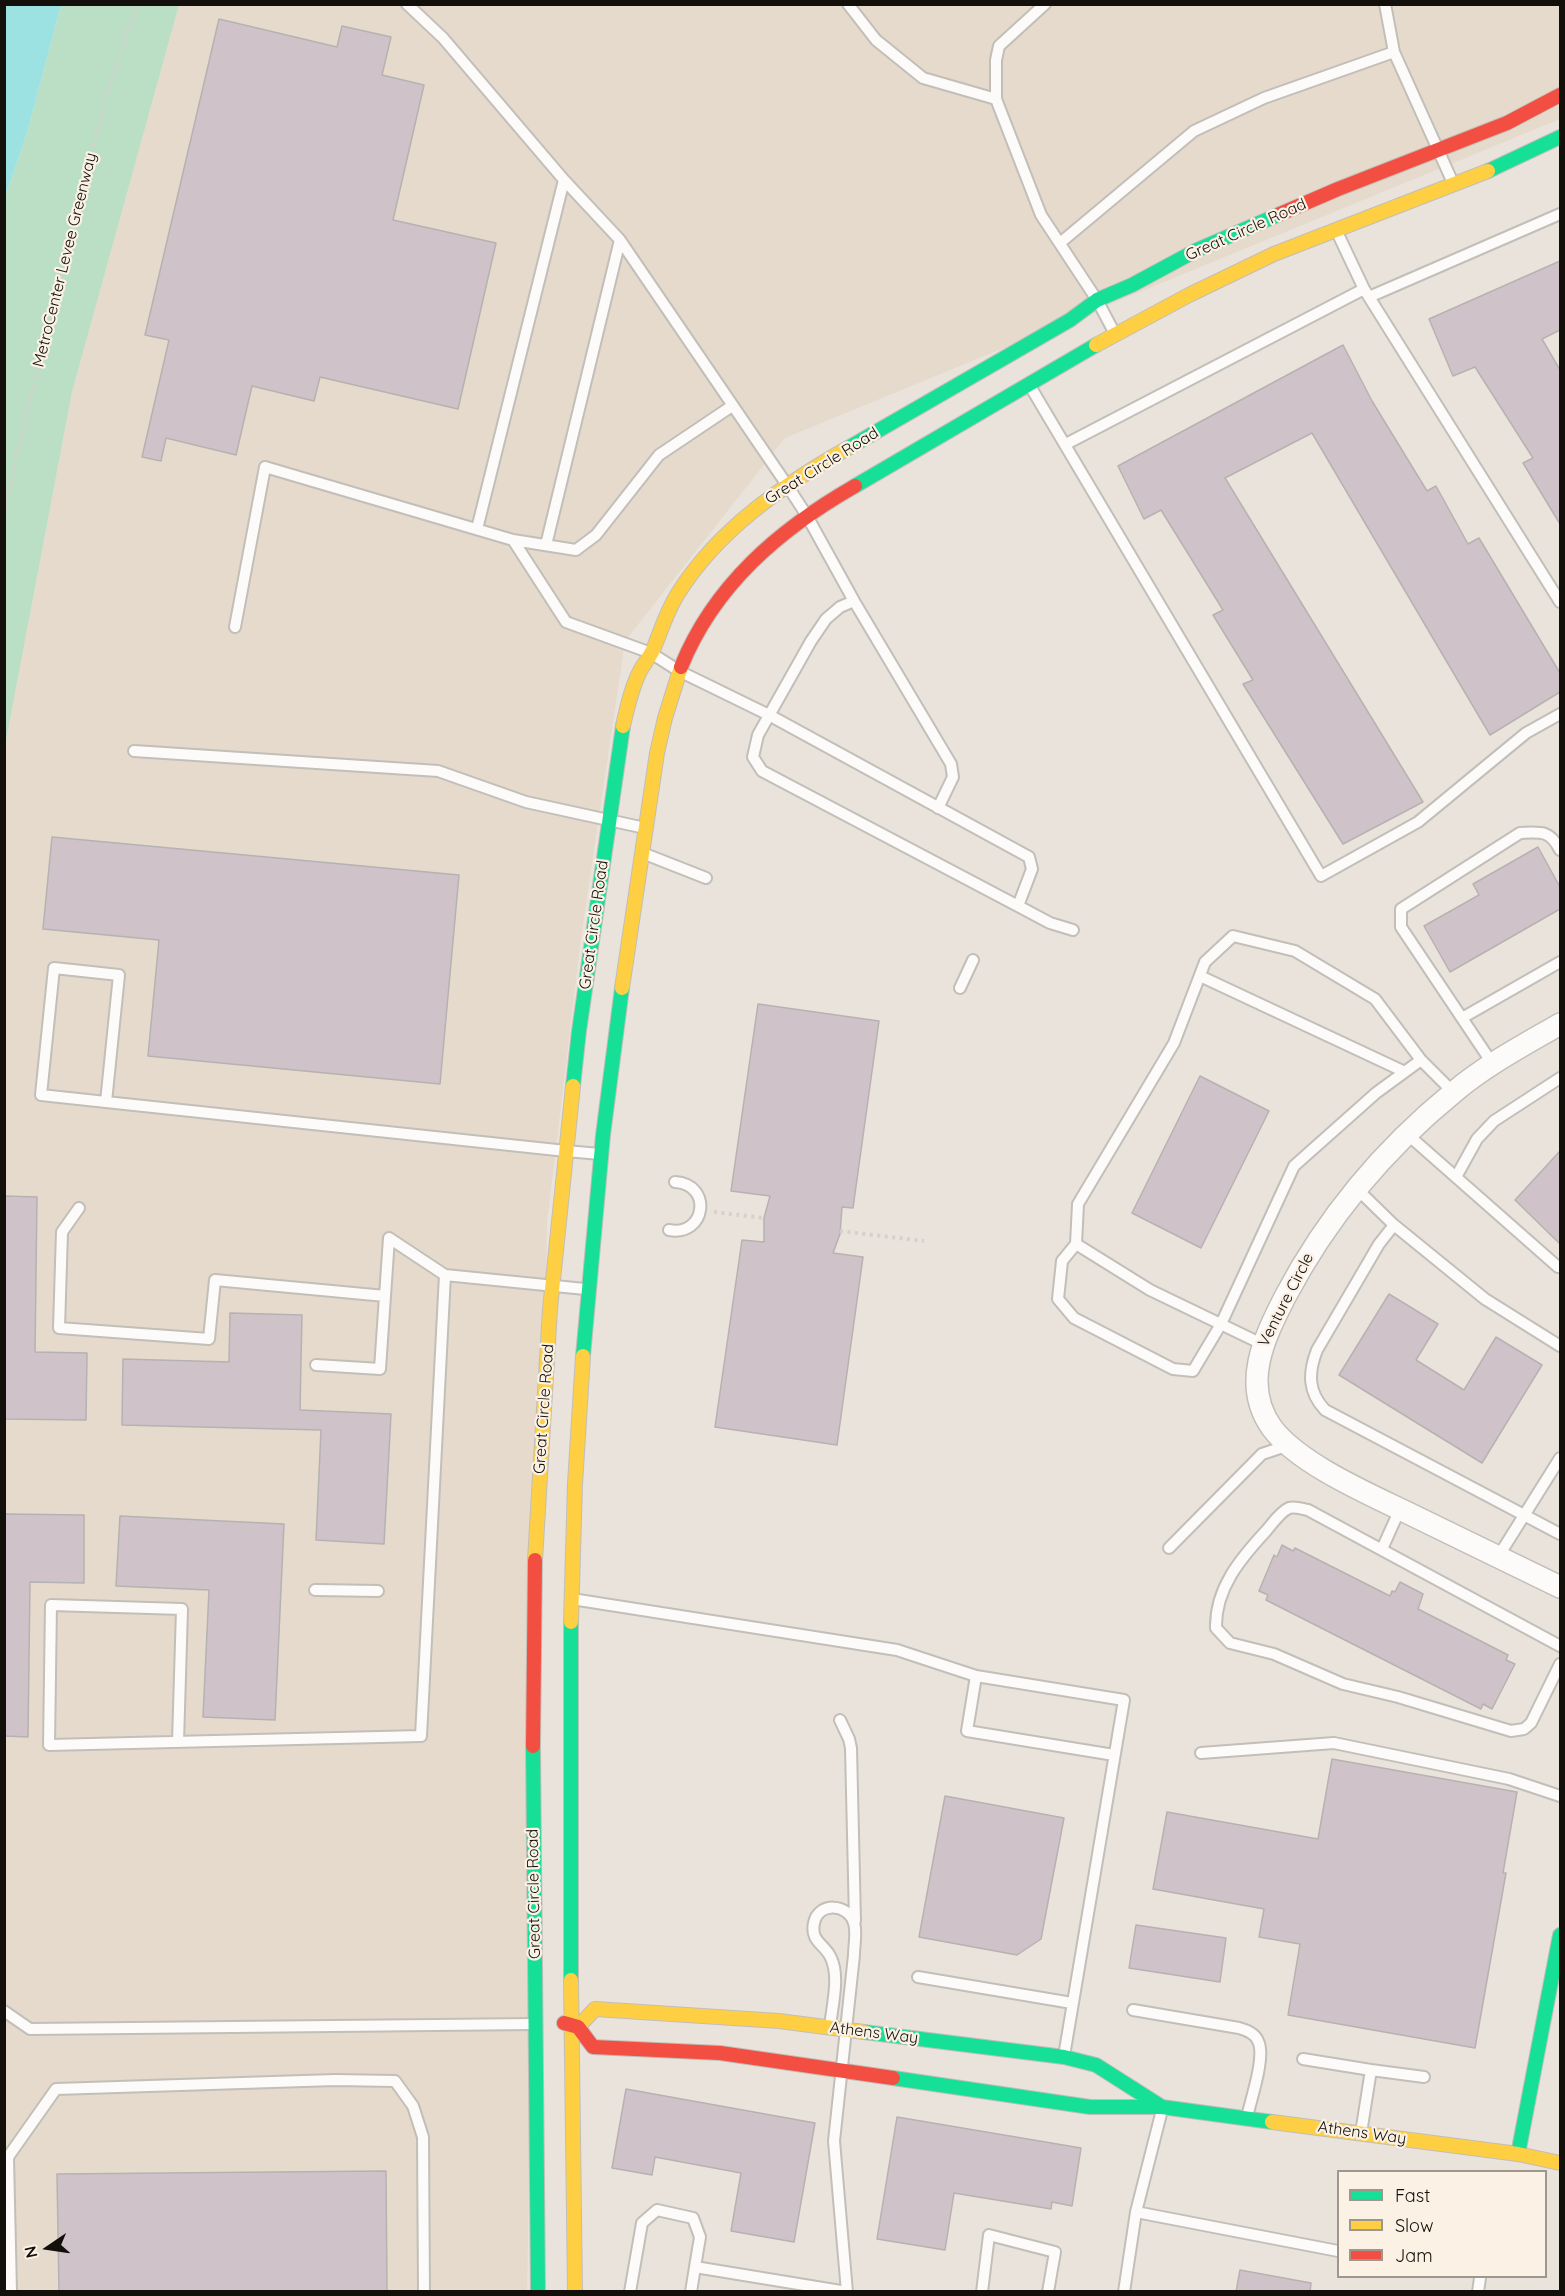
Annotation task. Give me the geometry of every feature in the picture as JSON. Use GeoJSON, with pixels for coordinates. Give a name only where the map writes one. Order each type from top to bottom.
{"type":"FeatureCollection","features":[{"type":"Feature","properties":{"kind":"street","name":"Great Circle Road"},"geometry":{"type":"LineString","coordinates":[[538,2292],[533,1799],[535,1548],[553,1284],[579,1031],[626,713],[638,676],[651,653],[665,616],[683,586],[734,527],[787,485],[1070,320],[1097,300],[1266,219],[1507,123],[1560,94]]}},
{"type":"Feature","properties":{"kind":"street","name":"Great Circle Road"},"geometry":{"type":"LineString","coordinates":[[575,2292],[576,2024],[570,1782],[572,1599],[580,1409],[600,1154],[654,762],[666,708],[679,671],[714,605],[736,577],[777,538],[857,485],[1116,335],[1218,280],[1336,229],[1454,185],[1539,149],[1560,137]]}},
{"type":"Feature","properties":{"kind":"street","name":"Venture Circle"},"geometry":{"type":"LineString","coordinates":[[1560,1024],[1492,1063],[1453,1092],[1407,1134],[1356,1188],[1329,1222],[1302,1266],[1262,1344],[1256,1375],[1258,1401],[1270,1426],[1289,1445],[1324,1469],[1400,1509],[1560,1587]]}},
{"type":"Feature","properties":{"kind":"street"},"geometry":{"type":"LineString","coordinates":[[1517,2158],[1560,1935]]}},
{"type":"Feature","properties":{"kind":"street","name":"Athens Way"},"geometry":{"type":"LineString","coordinates":[[1162,2107],[1096,2065],[1064,2056],[779,2021],[595,2009],[576,2024],[593,2047],[720,2053],[1090,2107],[1162,2107],[1247,2117],[1560,2163]]}},
{"type":"Feature","properties":{"kind":"street"},"geometry":{"type":"LineString","coordinates":[[535,2024],[576,2024]]}},
{"type":"Feature","properties":{"kind":"street"},"geometry":{"type":"LineString","coordinates":[[826,2043],[846,2029]]}},
{"type":"Feature","properties":{"kind":"street"},"geometry":{"type":"LineString","coordinates":[[745,2056],[758,2045]]}},
{"type":"Feature","properties":{"kind":"lane"},"geometry":{"type":"LineString","coordinates":[[407,4],[443,38],[564,180],[620,240],[787,485],[951,764],[953,777],[938,808]]}},
{"type":"Feature","properties":{"kind":"lane"},"geometry":{"type":"LineString","coordinates":[[848,4],[876,40],[923,78],[996,99]]}},
{"type":"Feature","properties":{"kind":"lane"},"geometry":{"type":"LineString","coordinates":[[1045,4],[999,46],[996,60],[996,99],[1041,215],[1097,300],[1116,335]]}},
{"type":"Feature","properties":{"kind":"lane"},"geometry":{"type":"LineString","coordinates":[[1385,4],[1394,52],[1454,185]]}},
{"type":"Feature","properties":{"kind":"lane"},"geometry":{"type":"LineString","coordinates":[[1060,243],[1194,131],[1264,98],[1394,52]]}},
{"type":"Feature","properties":{"kind":"lane"},"geometry":{"type":"LineString","coordinates":[[477,529],[564,180]]}},
{"type":"Feature","properties":{"kind":"lane"},"geometry":{"type":"LineString","coordinates":[[1066,444],[1366,293],[1560,214]]}},
{"type":"Feature","properties":{"kind":"lane"},"geometry":{"type":"LineString","coordinates":[[1336,229],[1366,293],[1560,602]]}},
{"type":"Feature","properties":{"kind":"lane"},"geometry":{"type":"LineString","coordinates":[[546,545],[620,240]]}},
{"type":"Feature","properties":{"kind":"lane"},"geometry":{"type":"LineString","coordinates":[[1029,385],[1321,876],[1418,822],[1526,733],[1560,714]]}},
{"type":"Feature","properties":{"kind":"lane"},"geometry":{"type":"LineString","coordinates":[[235,627],[265,467],[513,540],[576,550],[596,535],[659,455],[732,406]]}},
{"type":"Feature","properties":{"kind":"lane"},"geometry":{"type":"LineString","coordinates":[[513,540],[566,622],[651,653],[679,671],[769,715],[1029,857],[1032,869],[1018,906]]}},
{"type":"Feature","properties":{"kind":"lane"},"geometry":{"type":"LineString","coordinates":[[854,601],[826,619],[810,640],[758,735],[753,757],[762,771],[1050,923],[1073,930]]}},
{"type":"Feature","properties":{"kind":"lane"},"geometry":{"type":"LineString","coordinates":[[134,751],[438,771],[526,802],[645,828]]}},
{"type":"Feature","properties":{"kind":"lane"},"geometry":{"type":"LineString","coordinates":[[1492,1063],[1401,927],[1401,909],[1520,832],[1541,832],[1554,838],[1560,850]]}},
{"type":"Feature","properties":{"kind":"lane"},"geometry":{"type":"LineString","coordinates":[[641,853],[706,878]]}},
{"type":"Feature","properties":{"kind":"lane"},"geometry":{"type":"LineString","coordinates":[[1421,1060],[1376,1093],[1294,1166],[1221,1324],[1193,1371],[1173,1369],[1074,1318],[1058,1299],[1062,1261],[1076,1244],[1078,1204],[1174,1043],[1205,962],[1233,936],[1294,951],[1375,999],[1421,1060],[1453,1092]]}},
{"type":"Feature","properties":{"kind":"lane"},"geometry":{"type":"LineString","coordinates":[[960,988],[973,960]]}},
{"type":"Feature","properties":{"kind":"lane"},"geometry":{"type":"LineString","coordinates":[[1462,1018],[1560,962]]}},
{"type":"Feature","properties":{"kind":"lane"},"geometry":{"type":"LineString","coordinates":[[105,1102],[119,975],[54,968],[41,1095],[105,1102],[566,1151],[600,1154]]}},
{"type":"Feature","properties":{"kind":"lane"},"geometry":{"type":"LineString","coordinates":[[1200,976],[1405,1072]]}},
{"type":"Feature","properties":{"kind":"lane"},"geometry":{"type":"LineString","coordinates":[[1456,1177],[1477,1139],[1494,1121],[1560,1078]]}},
{"type":"Feature","properties":{"kind":"lane"},"geometry":{"type":"LineString","coordinates":[[1407,1134],[1558,1267]]}},
{"type":"Feature","properties":{"kind":"lane"},"geometry":{"type":"LineString","coordinates":[[669,1230],[689,1227],[697,1218],[700,1210],[700,1202],[694,1190],[685,1184],[675,1182]]}},
{"type":"Feature","properties":{"kind":"lane"},"geometry":{"type":"LineString","coordinates":[[1356,1188],[1394,1225],[1485,1299],[1560,1346]]}},
{"type":"Feature","properties":{"kind":"lane"},"geometry":{"type":"LineString","coordinates":[[79,1208],[62,1232],[58,1328],[209,1340],[215,1280],[385,1296]]}},
{"type":"Feature","properties":{"kind":"lane"},"geometry":{"type":"LineString","coordinates":[[1394,1225],[1379,1245],[1317,1350],[1310,1376],[1311,1388],[1316,1400],[1325,1410],[1560,1534]]}},
{"type":"Feature","properties":{"kind":"lane"},"geometry":{"type":"LineString","coordinates":[[316,1365],[380,1370],[389,1238],[445,1275],[553,1284],[588,1290]]}},
{"type":"Feature","properties":{"kind":"lane"},"geometry":{"type":"LineString","coordinates":[[1076,1244],[1150,1290],[1262,1344]]}},
{"type":"Feature","properties":{"kind":"lane"},"geometry":{"type":"LineString","coordinates":[[178,1742],[182,1609],[51,1605],[49,1745],[178,1742],[421,1736],[445,1275]]}},
{"type":"Feature","properties":{"kind":"lane"},"geometry":{"type":"LineString","coordinates":[[1168,1548],[1262,1454],[1289,1445]]}},
{"type":"Feature","properties":{"kind":"lane"},"geometry":{"type":"LineString","coordinates":[[1498,1557],[1560,1458]]}},
{"type":"Feature","properties":{"kind":"lane"},"geometry":{"type":"LineString","coordinates":[[1560,1646],[1308,1510],[1295,1507],[1287,1509],[1233,1569],[1216,1617],[1216,1628],[1230,1643],[1274,1654],[1343,1684],[1398,1697],[1511,1731],[1524,1729],[1532,1723],[1560,1664]]}},
{"type":"Feature","properties":{"kind":"lane"},"geometry":{"type":"LineString","coordinates":[[1382,1549],[1400,1509]]}},
{"type":"Feature","properties":{"kind":"lane"},"geometry":{"type":"LineString","coordinates":[[315,1590],[378,1591]]}},
{"type":"Feature","properties":{"kind":"lane"},"geometry":{"type":"LineString","coordinates":[[572,1599],[897,1650],[976,1676],[1124,1700],[1064,2056]]}},
{"type":"Feature","properties":{"kind":"lane"},"geometry":{"type":"LineString","coordinates":[[976,1676],[967,1731],[1114,1755]]}},
{"type":"Feature","properties":{"kind":"lane"},"geometry":{"type":"LineString","coordinates":[[694,2267],[847,2292],[834,2141],[854,1955],[855,1924],[851,1748],[840,1720]]}},
{"type":"Feature","properties":{"kind":"lane"},"geometry":{"type":"LineString","coordinates":[[1201,1754],[1334,1743],[1509,1779],[1560,1796]]}},
{"type":"Feature","properties":{"kind":"lane"},"geometry":{"type":"LineString","coordinates":[[830,2027],[834,1970],[828,1952],[816,1941],[813,1931],[814,1920],[825,1909],[838,1907],[849,1914],[855,1924]]}},
{"type":"Feature","properties":{"kind":"lane"},"geometry":{"type":"LineString","coordinates":[[918,1977],[1072,2003]]}},
{"type":"Feature","properties":{"kind":"lane"},"geometry":{"type":"LineString","coordinates":[[1132,2010],[1239,2028],[1257,2038],[1260,2056],[1247,2117]]}},
{"type":"Feature","properties":{"kind":"lane"},"geometry":{"type":"LineString","coordinates":[[4,2011],[30,2029],[535,2024]]}},
{"type":"Feature","properties":{"kind":"lane"},"geometry":{"type":"LineString","coordinates":[[1303,2059],[1424,2077]]}},
{"type":"Feature","properties":{"kind":"lane"},"geometry":{"type":"LineString","coordinates":[[1361,2133],[1371,2070]]}},
{"type":"Feature","properties":{"kind":"lane"},"geometry":{"type":"LineString","coordinates":[[11,2292],[8,2157],[56,2089],[335,2080],[395,2081],[413,2106],[423,2137],[424,2292]]}},
{"type":"Feature","properties":{"kind":"lane"},"geometry":{"type":"LineString","coordinates":[[1124,2292],[1136,2212],[1162,2107]]}},
{"type":"Feature","properties":{"kind":"lane"},"geometry":{"type":"LineString","coordinates":[[630,2292],[642,2223],[657,2210],[693,2218],[700,2237],[691,2292]]}},
{"type":"Feature","properties":{"kind":"lane"},"geometry":{"type":"LineString","coordinates":[[1136,2212],[1337,2251]]}},
{"type":"Feature","properties":{"kind":"lane"},"geometry":{"type":"LineString","coordinates":[[982,2292],[989,2235],[1055,2252],[1048,2292]]}},
{"type":"Feature","properties":{"kind":"path","name":"MetroCenter Levee Greenway"},"geometry":{"type":"LineString","coordinates":[[4,518],[16,457],[106,96],[137,4]]}},
{"type":"Feature","properties":{"kind":"path"},"geometry":{"type":"LineString","coordinates":[[700,1210],[764,1218]]}},
{"type":"Feature","properties":{"kind":"path"},"geometry":{"type":"LineString","coordinates":[[840,1231],[924,1241]]}},
{"type":"Feature","properties":{"kind":"shaded area"},"geometry":{"type":"Polygon","coordinates":[[[179,5],[1560,5],[1560,119],[785,438],[625,641],[581,938],[547,1223],[527,2291],[5,2292],[5,746],[72,392],[179,5]]]}},
{"type":"Feature","properties":{"kind":"green space"},"geometry":{"type":"Polygon","coordinates":[[[61,5],[179,5],[72,392],[5,746],[5,198],[27,133],[61,5]]]}},
{"type":"Feature","properties":{"kind":"water"},"geometry":{"type":"Polygon","coordinates":[[[5,4],[61,5],[27,133],[5,198],[5,4]]]}},
{"type":"Feature","properties":{"kind":"building"},"geometry":{"type":"Polygon","coordinates":[[[219,19],[337,47],[342,26],[391,37],[382,75],[424,85],[393,220],[496,243],[458,409],[320,377],[314,401],[252,386],[236,455],[166,438],[161,461],[142,457],[169,340],[145,335],[219,19]]]}},
{"type":"Feature","properties":{"kind":"building"},"geometry":{"type":"Polygon","coordinates":[[[1560,261],[1560,330],[1542,339],[1560,370],[1560,524],[1523,463],[1533,458],[1475,367],[1453,376],[1429,319],[1560,261]]]}},
{"type":"Feature","properties":{"kind":"building"},"geometry":{"type":"Polygon","coordinates":[[[1343,345],[1372,401],[1427,491],[1436,486],[1468,544],[1479,538],[1560,673],[1560,692],[1490,735],[1312,433],[1225,478],[1423,802],[1343,844],[1243,684],[1253,680],[1213,615],[1223,610],[1161,510],[1144,519],[1118,466],[1343,345]]]}},
{"type":"Feature","properties":{"kind":"building"},"geometry":{"type":"Polygon","coordinates":[[[52,837],[459,875],[440,1084],[148,1056],[159,940],[43,929],[52,837]]]}},
{"type":"Feature","properties":{"kind":"building"},"geometry":{"type":"Polygon","coordinates":[[[1538,847],[1560,887],[1560,909],[1450,972],[1424,926],[1479,895],[1473,884],[1538,847]]]}},
{"type":"Feature","properties":{"kind":"building"},"geometry":{"type":"Polygon","coordinates":[[[758,1004],[879,1021],[853,1208],[842,1207],[840,1234],[833,1253],[863,1257],[837,1445],[715,1427],[742,1240],[764,1242],[764,1218],[770,1196],[731,1191],[758,1004]]]}},
{"type":"Feature","properties":{"kind":"building"},"geometry":{"type":"Polygon","coordinates":[[[1200,1076],[1269,1111],[1201,1248],[1132,1213],[1200,1076]]]}},
{"type":"Feature","properties":{"kind":"building"},"geometry":{"type":"Polygon","coordinates":[[[1560,1151],[1560,1244],[1515,1200],[1560,1151]]]}},
{"type":"Feature","properties":{"kind":"building"},"geometry":{"type":"Polygon","coordinates":[[[4,1196],[37,1197],[35,1352],[87,1353],[86,1420],[4,1419],[4,1196]]]}},
{"type":"Feature","properties":{"kind":"building"},"geometry":{"type":"Polygon","coordinates":[[[1389,1294],[1438,1324],[1416,1360],[1464,1390],[1496,1337],[1542,1365],[1482,1463],[1339,1375],[1389,1294]]]}},
{"type":"Feature","properties":{"kind":"building"},"geometry":{"type":"Polygon","coordinates":[[[230,1313],[302,1315],[300,1410],[391,1414],[384,1544],[316,1540],[321,1430],[122,1425],[123,1359],[229,1362],[230,1313]]]}},
{"type":"Feature","properties":{"kind":"building"},"geometry":{"type":"Polygon","coordinates":[[[4,1514],[84,1515],[84,1583],[30,1582],[28,1737],[4,1736],[4,1514]]]}},
{"type":"Feature","properties":{"kind":"building"},"geometry":{"type":"Polygon","coordinates":[[[120,1516],[284,1524],[275,1720],[203,1717],[209,1590],[116,1586],[120,1516]]]}},
{"type":"Feature","properties":{"kind":"building"},"geometry":{"type":"Polygon","coordinates":[[[1282,1545],[1293,1551],[1295,1548],[1390,1596],[1400,1582],[1423,1594],[1418,1609],[1508,1655],[1506,1660],[1515,1664],[1492,1709],[1483,1704],[1481,1709],[1266,1600],[1268,1595],[1259,1591],[1274,1555],[1277,1557],[1282,1545]]]}},
{"type":"Feature","properties":{"kind":"building"},"geometry":{"type":"Polygon","coordinates":[[[1332,1759],[1517,1792],[1503,1873],[1506,1873],[1475,2048],[1288,2015],[1300,1944],[1259,1937],[1264,1909],[1153,1889],[1167,1812],[1318,1839],[1332,1759]]]}},
{"type":"Feature","properties":{"kind":"building"},"geometry":{"type":"Polygon","coordinates":[[[945,1796],[1064,1818],[1041,1939],[1017,1955],[919,1937],[945,1796]]]}},
{"type":"Feature","properties":{"kind":"building"},"geometry":{"type":"Polygon","coordinates":[[[1136,1925],[1226,1938],[1220,1982],[1129,1968],[1136,1925]]]}},
{"type":"Feature","properties":{"kind":"building"},"geometry":{"type":"Polygon","coordinates":[[[626,2089],[815,2123],[794,2242],[731,2231],[741,2173],[655,2157],[652,2175],[612,2168],[626,2089]]]}},
{"type":"Feature","properties":{"kind":"building"},"geometry":{"type":"Polygon","coordinates":[[[897,2117],[1081,2148],[1072,2206],[1052,2202],[1051,2209],[954,2193],[945,2250],[877,2239],[897,2117]]]}},
{"type":"Feature","properties":{"kind":"building"},"geometry":{"type":"Polygon","coordinates":[[[386,2171],[387,2292],[59,2292],[57,2174],[386,2171]]]}},
{"type":"Feature","properties":{"kind":"building"},"geometry":{"type":"Polygon","coordinates":[[[1240,2270],[1311,2283],[1310,2292],[1236,2292],[1240,2270]]]}},
{"type":"Feature","properties":{"kind":"traffic: fast"},"geometry":{"type":"LineString","coordinates":[[1488,171],[1560,137]]}},
{"type":"Feature","properties":{"kind":"traffic: fast"},"geometry":{"type":"LineString","coordinates":[[848,448],[1070,320],[1097,300],[1132,285],[1197,250],[1280,214]]}},
{"type":"Feature","properties":{"kind":"traffic: fast"},"geometry":{"type":"LineString","coordinates":[[855,486],[1096,345]]}},
{"type":"Feature","properties":{"kind":"traffic: fast"},"geometry":{"type":"LineString","coordinates":[[573,1086],[623,726]]}},
{"type":"Feature","properties":{"kind":"traffic: fast"},"geometry":{"type":"LineString","coordinates":[[583,1356],[603,1135],[622,988]]}},
{"type":"Feature","properties":{"kind":"traffic: fast"},"geometry":{"type":"LineString","coordinates":[[571,1622],[571,1980]]}},
{"type":"Feature","properties":{"kind":"traffic: fast"},"geometry":{"type":"LineString","coordinates":[[533,1746],[538,2292]]}},
{"type":"Feature","properties":{"kind":"traffic: fast"},"geometry":{"type":"LineString","coordinates":[[1518,2154],[1560,1935]]}},
{"type":"Feature","properties":{"kind":"traffic: fast"},"geometry":{"type":"LineString","coordinates":[[864,2032],[1064,2057],[1096,2065],[1162,2107]]}},
{"type":"Feature","properties":{"kind":"traffic: fast"},"geometry":{"type":"LineString","coordinates":[[893,2078],[1090,2107],[1162,2107],[1272,2122]]}},
{"type":"Feature","properties":{"kind":"traffic: slow"},"geometry":{"type":"LineString","coordinates":[[1096,345],[1189,295],[1274,254],[1488,171]]}},
{"type":"Feature","properties":{"kind":"traffic: slow"},"geometry":{"type":"LineString","coordinates":[[623,726],[631,692],[639,673],[653,650],[673,602],[693,572],[711,550],[753,511],[799,477],[848,448]]}},
{"type":"Feature","properties":{"kind":"traffic: slow"},"geometry":{"type":"LineString","coordinates":[[622,988],[657,753],[681,667]]}},
{"type":"Feature","properties":{"kind":"traffic: slow"},"geometry":{"type":"LineString","coordinates":[[535,1560],[550,1309],[573,1086]]}},
{"type":"Feature","properties":{"kind":"traffic: slow"},"geometry":{"type":"LineString","coordinates":[[571,1622],[575,1484],[583,1356]]}},
{"type":"Feature","properties":{"kind":"traffic: slow"},"geometry":{"type":"LineString","coordinates":[[571,1980],[575,2292]]}},
{"type":"Feature","properties":{"kind":"traffic: slow"},"geometry":{"type":"LineString","coordinates":[[579,2026],[595,2009],[779,2021],[864,2032]]}},
{"type":"Feature","properties":{"kind":"traffic: slow"},"geometry":{"type":"LineString","coordinates":[[1272,2122],[1518,2154],[1560,2163]]}},
{"type":"Feature","properties":{"kind":"traffic: jam"},"geometry":{"type":"LineString","coordinates":[[1280,214],[1507,123],[1560,95]]}},
{"type":"Feature","properties":{"kind":"traffic: jam"},"geometry":{"type":"LineString","coordinates":[[681,667],[695,637],[712,610],[752,562],[801,521],[855,486]]}},
{"type":"Feature","properties":{"kind":"traffic: jam"},"geometry":{"type":"LineString","coordinates":[[533,1746],[535,1560]]}},
{"type":"Feature","properties":{"kind":"traffic: jam"},"geometry":{"type":"LineString","coordinates":[[564,2023],[578,2027],[593,2047],[720,2053],[893,2078]]}}]}
